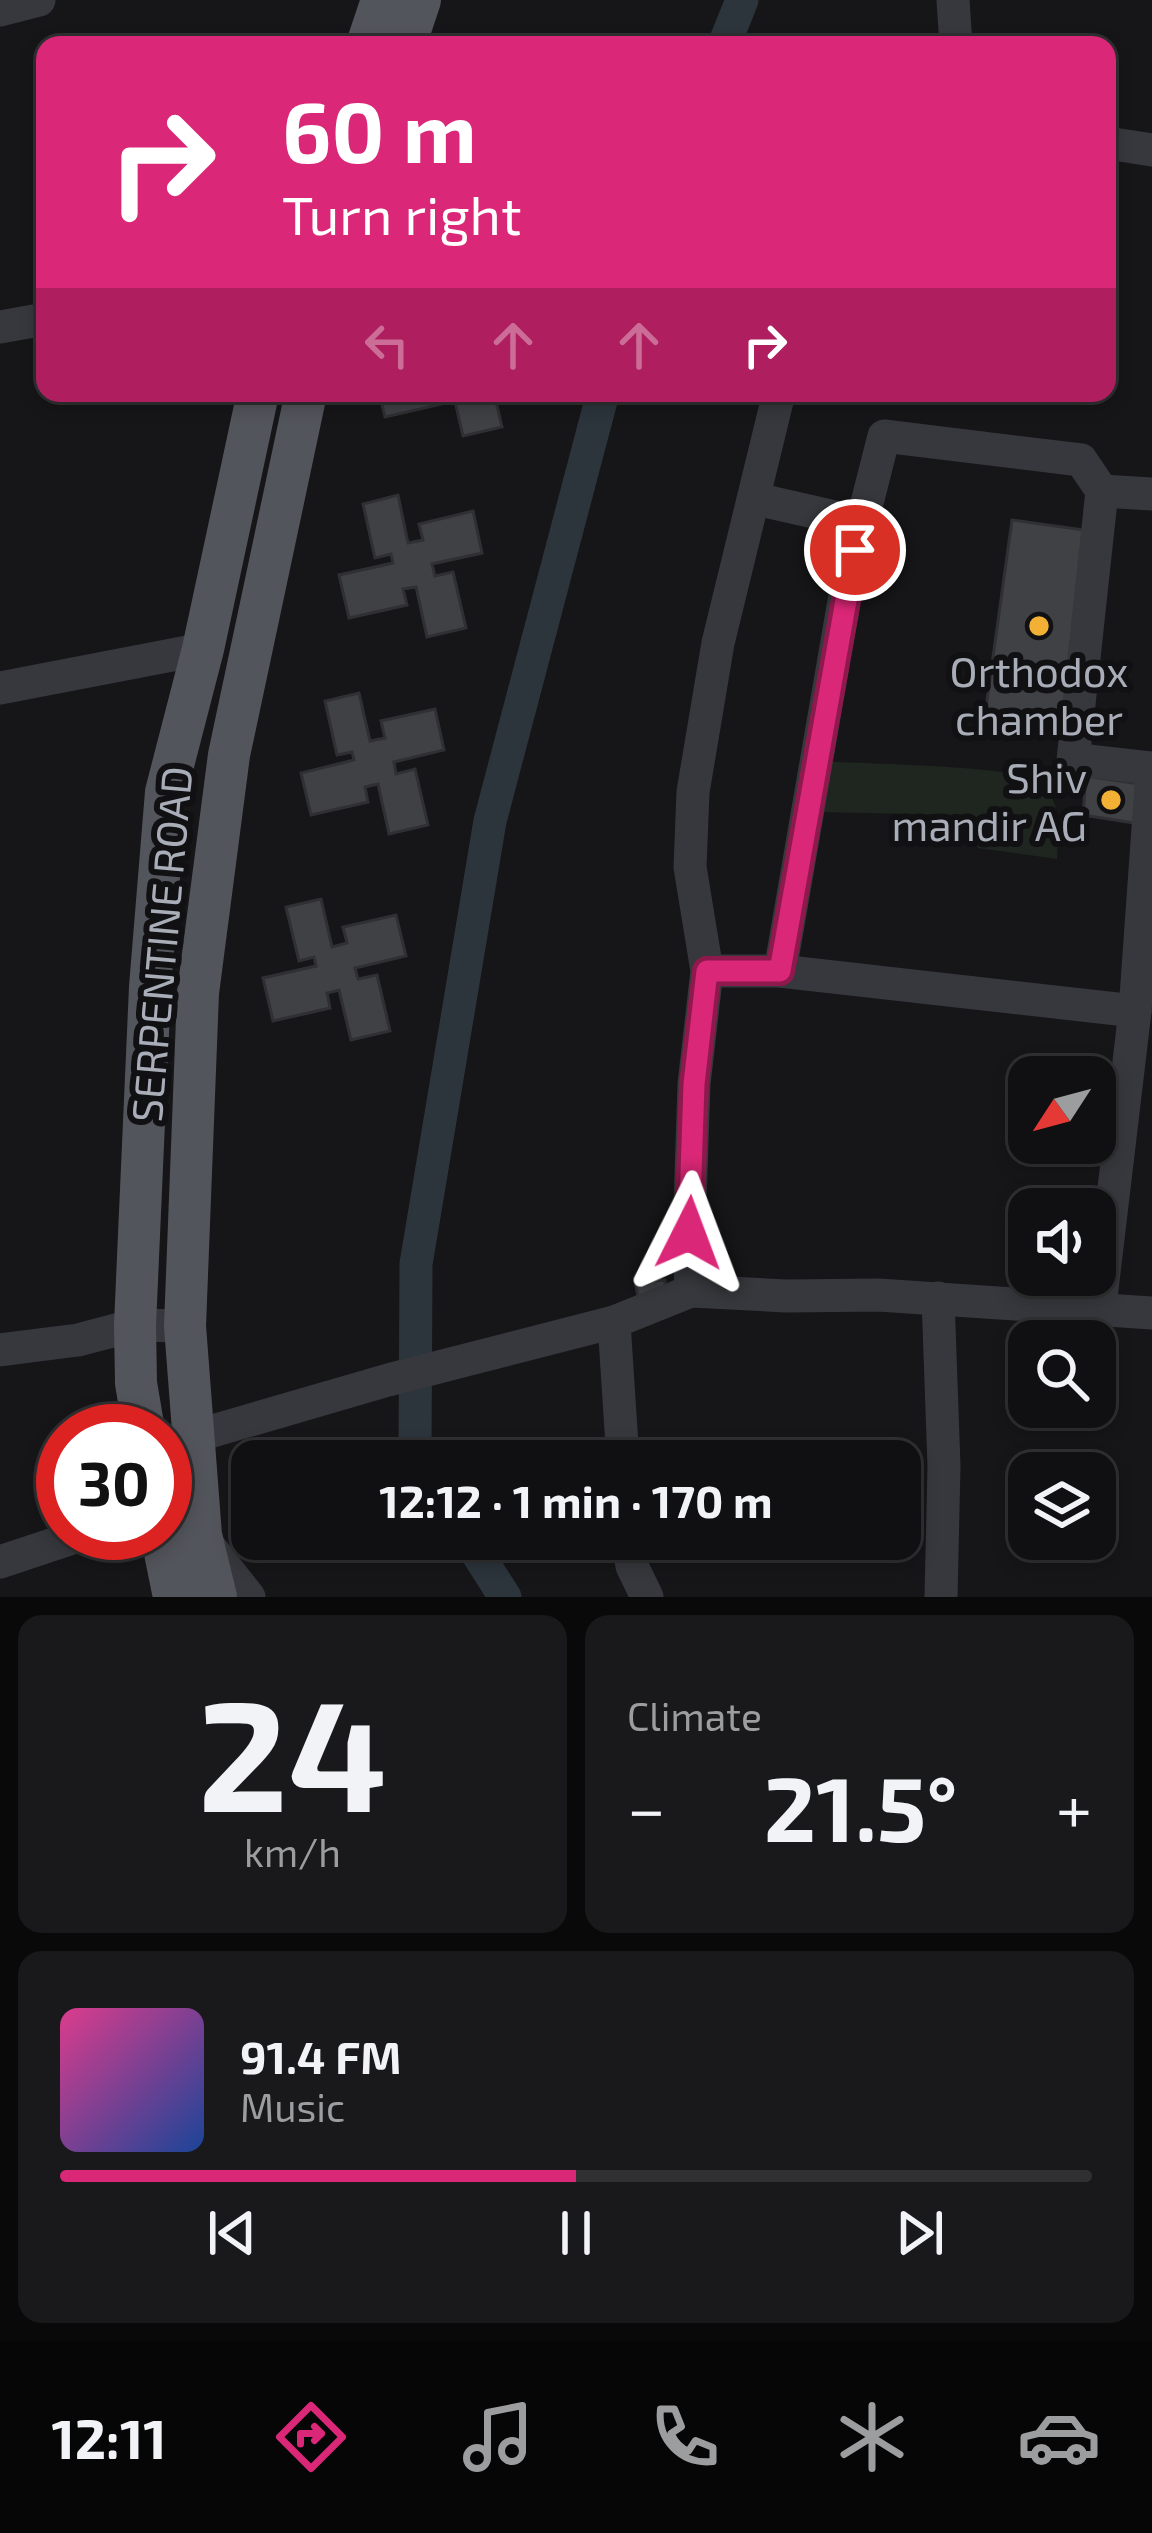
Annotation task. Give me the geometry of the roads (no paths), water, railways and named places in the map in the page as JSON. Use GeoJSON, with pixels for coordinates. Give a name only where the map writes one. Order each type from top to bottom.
{"type":"FeatureCollection","features":[{"type":"Feature","properties":{"kind":"main road"},"geometry":{"type":"LineString","coordinates":[[370,36],[382,0]]}},
{"type":"Feature","properties":{"kind":"main road"},"geometry":{"type":"LineString","coordinates":[[408,36],[420,0]]}},
{"type":"Feature","properties":{"kind":"main road","name":"SERPENTINE ROAD"},"geometry":{"type":"LineString","coordinates":[[140,1404],[135,1325],[141,1168],[149,987],[166,792],[256,402]]}},
{"type":"Feature","properties":{"kind":"main road"},"geometry":{"type":"LineString","coordinates":[[190,1404],[185,1326],[198,993],[229,755],[304,402]]}},
{"type":"Feature","properties":{"kind":"main road"},"geometry":{"type":"LineString","coordinates":[[149,987],[198,993]]}},
{"type":"Feature","properties":{"kind":"main road"},"geometry":{"type":"LineString","coordinates":[[141,1168],[190,1168]]}},
{"type":"Feature","properties":{"kind":"main road"},"geometry":{"type":"LineString","coordinates":[[174,1597],[188,1560]]}},
{"type":"Feature","properties":{"kind":"street"},"geometry":{"type":"LineString","coordinates":[[0,10],[39,0]]}},
{"type":"Feature","properties":{"kind":"street"},"geometry":{"type":"LineString","coordinates":[[953,0],[955,36]]}},
{"type":"Feature","properties":{"kind":"street"},"geometry":{"type":"LineString","coordinates":[[1116,144],[1152,150]]}},
{"type":"Feature","properties":{"kind":"street"},"geometry":{"type":"LineString","coordinates":[[0,327],[36,321]]}},
{"type":"Feature","properties":{"kind":"street"},"geometry":{"type":"LineString","coordinates":[[692,1291],[694,1084],[707,971],[690,867],[694,792],[718,643],[777,402]]}},
{"type":"Feature","properties":{"kind":"street"},"geometry":{"type":"LineString","coordinates":[[780,971],[829,681],[884,436],[1081,460],[1102,491],[1076,760],[1152,770],[1135,1011],[1100,1306]]}},
{"type":"Feature","properties":{"kind":"street"},"geometry":{"type":"LineString","coordinates":[[1102,491],[1152,494]]}},
{"type":"Feature","properties":{"kind":"street"},"geometry":{"type":"LineString","coordinates":[[756,499],[862,523]]}},
{"type":"Feature","properties":{"kind":"street"},"geometry":{"type":"LineString","coordinates":[[0,688],[202,649]]}},
{"type":"Feature","properties":{"kind":"street"},"geometry":{"type":"LineString","coordinates":[[707,971],[780,971],[1135,1011]]}},
{"type":"Feature","properties":{"kind":"street"},"geometry":{"type":"LineString","coordinates":[[192,1437],[614,1322],[692,1291],[938,1298],[1152,1313]]}},
{"type":"Feature","properties":{"kind":"street"},"geometry":{"type":"LineString","coordinates":[[938,1298],[944,1466],[940,1597]]}},
{"type":"Feature","properties":{"kind":"street"},"geometry":{"type":"LineString","coordinates":[[614,1322],[622,1440]]}},
{"type":"Feature","properties":{"kind":"street"},"geometry":{"type":"LineString","coordinates":[[0,1350],[78,1340],[135,1325],[185,1326]]}},
{"type":"Feature","properties":{"kind":"street"},"geometry":{"type":"LineString","coordinates":[[0,1562],[36,1550]]}},
{"type":"Feature","properties":{"kind":"street"},"geometry":{"type":"LineString","coordinates":[[192,1556],[249,1597]]}},
{"type":"Feature","properties":{"kind":"street"},"geometry":{"type":"LineString","coordinates":[[631,1560],[647,1597]]}},
{"type":"Feature","properties":{"kind":"waterway"},"geometry":{"type":"LineString","coordinates":[[728,36],[742,0]]}},
{"type":"Feature","properties":{"kind":"waterway"},"geometry":{"type":"LineString","coordinates":[[415,1440],[416,1264],[490,821],[601,402]]}},
{"type":"Feature","properties":{"kind":"waterway"},"geometry":{"type":"LineString","coordinates":[[481,1560],[505,1597]]}},
{"type":"Feature","properties":{"kind":"place","name":"Orthodox chamber"},"geometry":{"type":"Point","coordinates":[1039,626]}},
{"type":"Feature","properties":{"kind":"place","name":"Shiv mandir AG"},"geometry":{"type":"Point","coordinates":[1111,800]}}]}
